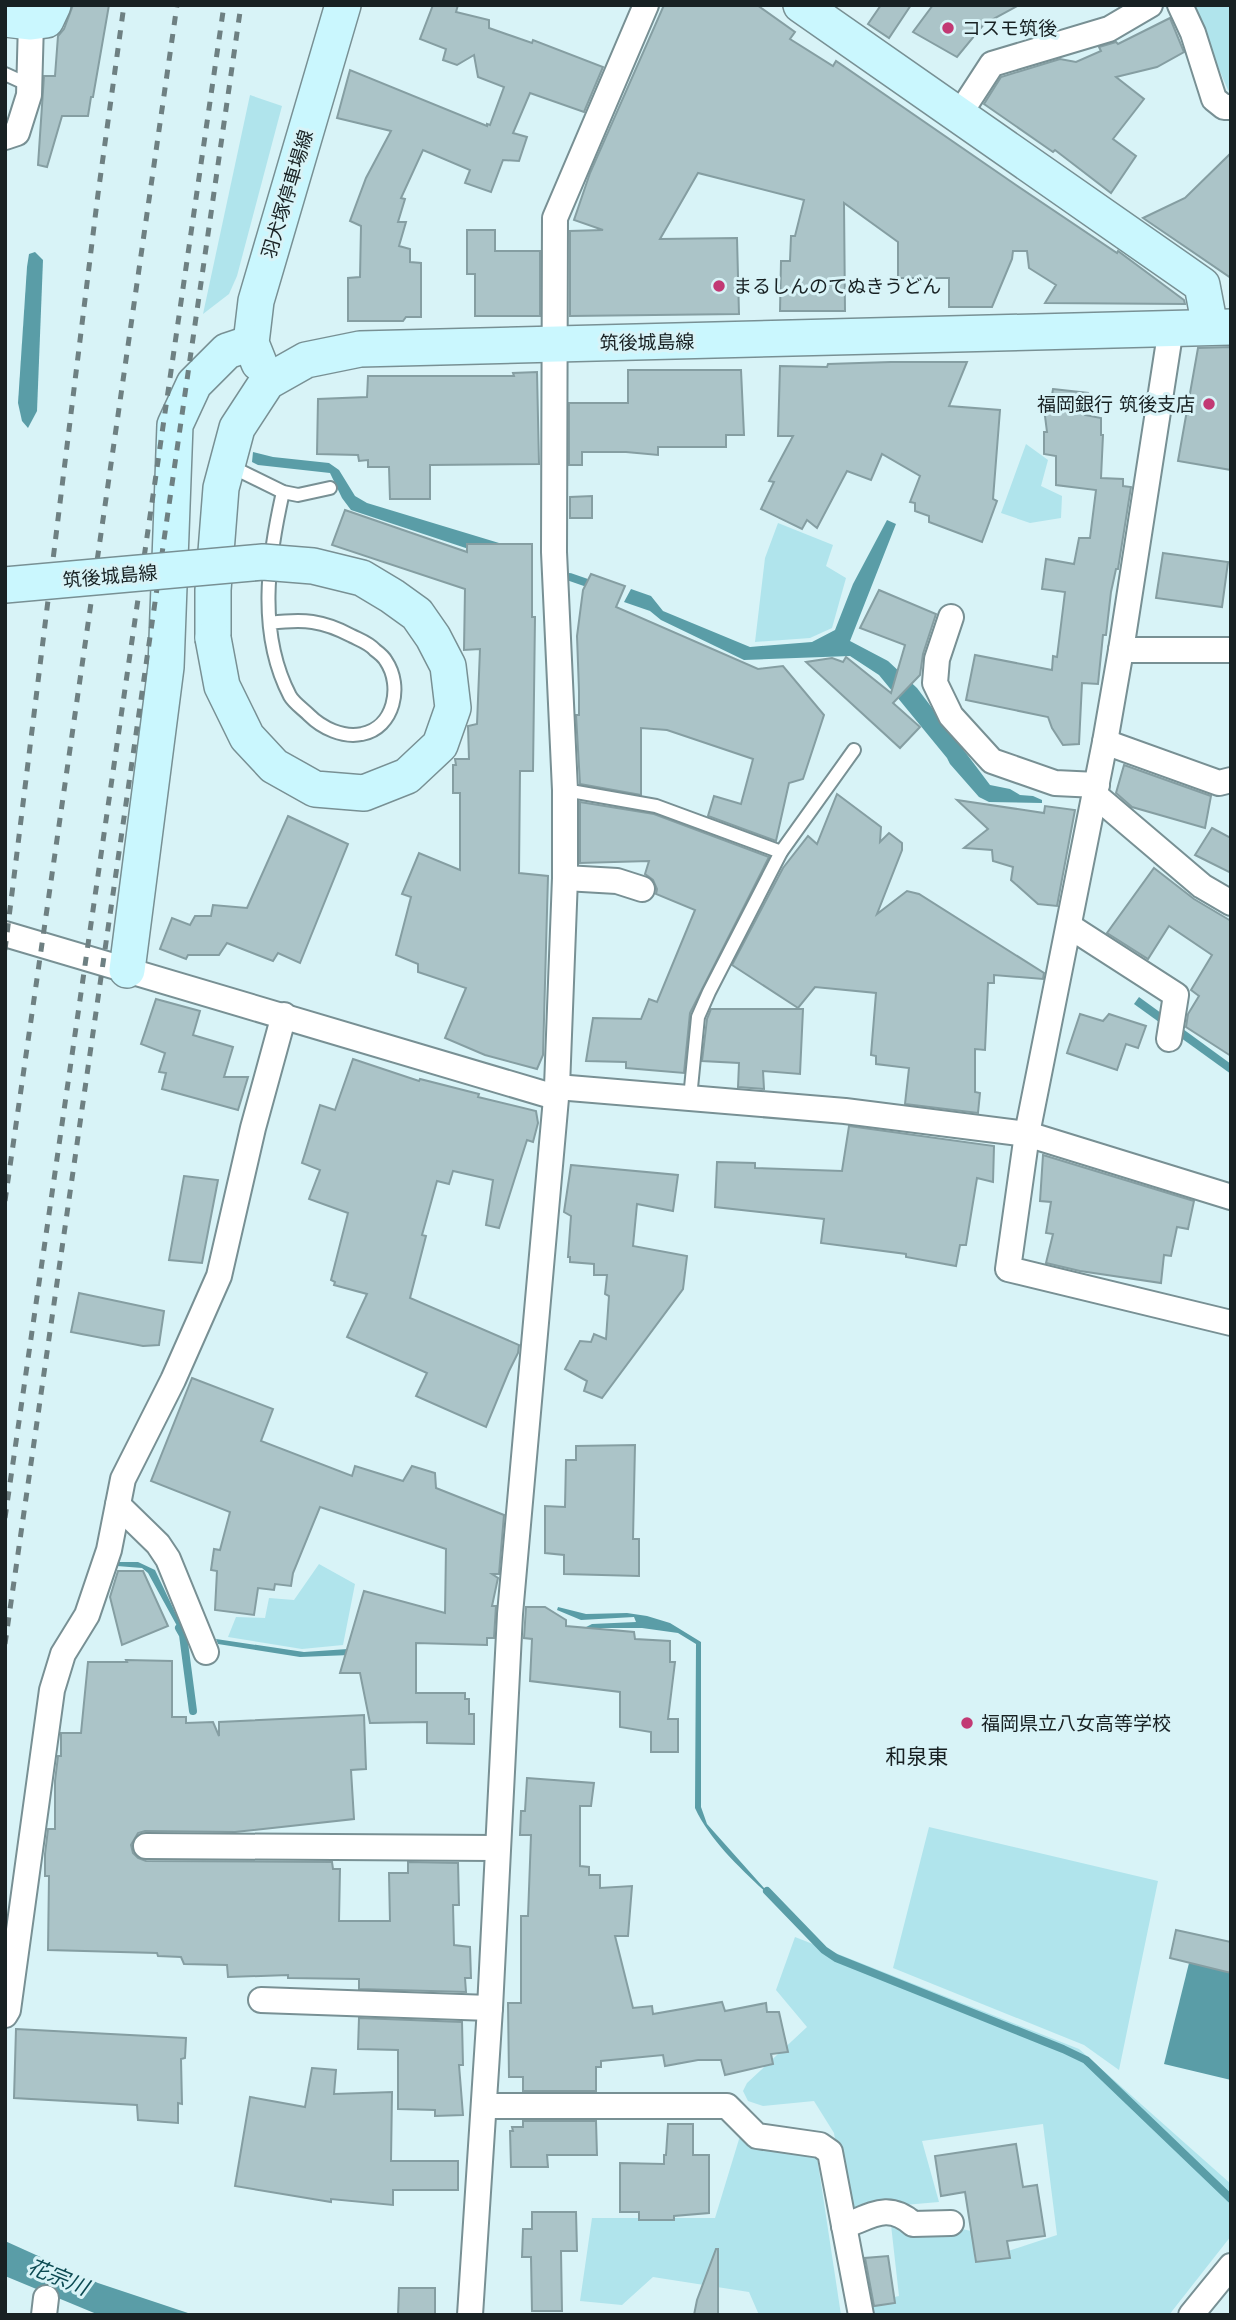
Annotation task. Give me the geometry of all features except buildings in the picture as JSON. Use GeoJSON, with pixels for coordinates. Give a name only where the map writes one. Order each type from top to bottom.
{"type":"FeatureCollection","features":[{"type":"Feature","properties":{"kind":"main road","name":"羽犬塚停車場線"},"geometry":{"type":"LineString","coordinates":[[267,382],[251,343],[256,301],[343,5]]}},
{"type":"Feature","properties":{"kind":"main road"},"geometry":{"type":"LineString","coordinates":[[823,7],[1202,285],[1221,327]]}},
{"type":"Feature","properties":{"kind":"main road","name":"筑後城島線"},"geometry":{"type":"LineString","coordinates":[[5,585],[263,562],[313,566],[362,579],[392,596],[417,614],[433,638],[448,666],[453,708],[440,745],[407,776],[364,793],[315,789],[274,766],[247,737],[222,686],[213,638],[213,590],[221,488],[237,428],[267,382],[306,360],[360,349],[1221,327]]}},
{"type":"Feature","properties":{"kind":"main road"},"geometry":{"type":"LineString","coordinates":[[127,970],[166,667],[175,425],[194,384],[227,351],[251,343]]}},
{"type":"Feature","properties":{"kind":"street"},"geometry":{"type":"LineString","coordinates":[[470,2315],[490,2008],[496,1848],[510,1614],[556,1092],[565,878],[565,790],[554,552],[555,218],[646,5]]}},
{"type":"Feature","properties":{"kind":"street"},"geometry":{"type":"LineString","coordinates":[[966,104],[992,64],[1109,29],[1150,5]]}},
{"type":"Feature","properties":{"kind":"street"},"geometry":{"type":"LineString","coordinates":[[1180,5],[1194,33],[1214,99],[1224,107],[1231,107]]}},
{"type":"Feature","properties":{"kind":"street"},"geometry":{"type":"LineString","coordinates":[[5,137],[17,134],[29,95],[30,16]]}},
{"type":"Feature","properties":{"kind":"street"},"geometry":{"type":"LineString","coordinates":[[1171,328],[1121,650],[1027,1135],[1008,1269],[1231,1323]]}},
{"type":"Feature","properties":{"kind":"street"},"geometry":{"type":"LineString","coordinates":[[951,617],[937,659],[935,683],[951,716],[992,761],[1055,783],[1096,790],[1202,886],[1231,903]]}},
{"type":"Feature","properties":{"kind":"street"},"geometry":{"type":"LineString","coordinates":[[1121,650],[1231,650]]}},
{"type":"Feature","properties":{"kind":"street"},"geometry":{"type":"LineString","coordinates":[[1105,741],[1219,783],[1231,780]]}},
{"type":"Feature","properties":{"kind":"street"},"geometry":{"type":"LineString","coordinates":[[565,878],[617,881],[642,889]]}},
{"type":"Feature","properties":{"kind":"street"},"geometry":{"type":"LineString","coordinates":[[1069,926],[1176,995],[1171,1028]]}},
{"type":"Feature","properties":{"kind":"street"},"geometry":{"type":"LineString","coordinates":[[5,934],[556,1092],[690,1098],[845,1111],[1027,1135],[1231,1197]]}},
{"type":"Feature","properties":{"kind":"street"},"geometry":{"type":"LineString","coordinates":[[5,2015],[10,1996],[52,1690],[64,1654],[87,1615],[109,1550],[124,1479],[173,1380],[219,1276],[253,1128],[284,1015]]}},
{"type":"Feature","properties":{"kind":"street"},"geometry":{"type":"LineString","coordinates":[[118,1505],[158,1544],[168,1559],[206,1652]]}},
{"type":"Feature","properties":{"kind":"street"},"geometry":{"type":"LineString","coordinates":[[146,1846],[496,1848]]}},
{"type":"Feature","properties":{"kind":"street"},"geometry":{"type":"LineString","coordinates":[[261,2000],[490,2008]]}},
{"type":"Feature","properties":{"kind":"street"},"geometry":{"type":"LineString","coordinates":[[484,2106],[727,2106],[757,2136],[820,2145],[830,2152],[861,2315]]}},
{"type":"Feature","properties":{"kind":"street"},"geometry":{"type":"LineString","coordinates":[[844,2226],[892,2211],[901,2214],[913,2224],[951,2224]]}},
{"type":"Feature","properties":{"kind":"street"},"geometry":{"type":"LineString","coordinates":[[1191,2315],[1231,2266]]}},
{"type":"Feature","properties":{"kind":"lane"},"geometry":{"type":"LineString","coordinates":[[5,74],[29,85]]}},
{"type":"Feature","properties":{"kind":"lane"},"geometry":{"type":"LineString","coordinates":[[227,464],[283,492],[298,495],[330,488]]}},
{"type":"Feature","properties":{"kind":"lane"},"geometry":{"type":"LineString","coordinates":[[270,623],[316,620],[371,645],[386,660],[393,675],[396,693],[389,715],[377,728],[361,735],[343,734],[319,725],[291,698],[271,643],[270,623],[273,536],[283,492]]}},
{"type":"Feature","properties":{"kind":"lane"},"geometry":{"type":"LineString","coordinates":[[690,1098],[698,1017],[709,992],[781,852],[854,750]]}},
{"type":"Feature","properties":{"kind":"lane"},"geometry":{"type":"LineString","coordinates":[[565,790],[656,806],[781,852]]}},
{"type":"Feature","properties":{"kind":"shaded area"},"geometry":{"type":"Polygon","coordinates":[[[1191,5],[1231,5],[1231,92],[1228,90],[1191,5]]]}},
{"type":"Feature","properties":{"kind":"shaded area"},"geometry":{"type":"Polygon","coordinates":[[[250,95],[282,106],[237,276],[229,294],[203,314],[250,95]]]}},
{"type":"Feature","properties":{"kind":"shaded area"},"geometry":{"type":"Polygon","coordinates":[[[1026,444],[1048,460],[1041,486],[1062,496],[1061,518],[1030,523],[1001,513],[1026,444]]]}},
{"type":"Feature","properties":{"kind":"shaded area"},"geometry":{"type":"Polygon","coordinates":[[[778,523],[833,545],[826,566],[846,578],[832,628],[810,638],[755,642],[765,558],[778,523]]]}},
{"type":"Feature","properties":{"kind":"shaded area"},"geometry":{"type":"Polygon","coordinates":[[[319,1564],[355,1584],[343,1645],[302,1649],[228,1637],[236,1617],[265,1618],[269,1598],[294,1600],[319,1564]]]}},
{"type":"Feature","properties":{"kind":"shaded area"},"geometry":{"type":"Polygon","coordinates":[[[929,1827],[1158,1881],[1119,2070],[1084,2045],[893,1968],[929,1827]]]}},
{"type":"Feature","properties":{"kind":"shaded area"},"geometry":{"type":"Polygon","coordinates":[[[795,1937],[1079,2049],[1231,2184],[1231,2236],[1169,2315],[867,2315],[864,2304],[899,2296],[890,2216],[972,2231],[975,2262],[1057,2235],[1043,2124],[922,2141],[939,2202],[846,2210],[834,2133],[814,2101],[763,2106],[748,2101],[743,2091],[747,2083],[807,2027],[776,1990],[795,1937]]]}},
{"type":"Feature","properties":{"kind":"shaded area"},"geometry":{"type":"Polygon","coordinates":[[[740,2136],[816,2150],[841,2315],[759,2315],[749,2292],[653,2277],[622,2305],[580,2301],[592,2218],[715,2218],[740,2136]]]}},
{"type":"Feature","properties":{"kind":"water"},"geometry":{"type":"Polygon","coordinates":[[[35,252],[43,260],[37,411],[28,428],[22,421],[18,403],[27,267],[29,254],[35,252]]]}},
{"type":"Feature","properties":{"kind":"water"},"geometry":{"type":"Polygon","coordinates":[[[253,452],[329,463],[339,470],[355,496],[367,503],[509,546],[508,562],[351,510],[330,473],[258,465],[252,462],[253,452]]]}},
{"type":"Feature","properties":{"kind":"water"},"geometry":{"type":"Polygon","coordinates":[[[887,520],[896,524],[850,641],[888,661],[917,688],[990,785],[1010,789],[1020,795],[1033,796],[1042,800],[1042,803],[989,802],[979,797],[879,675],[850,656],[744,660],[661,620],[650,611],[624,602],[631,589],[651,596],[663,611],[750,647],[812,642],[835,630],[853,584],[887,520]]]}},
{"type":"Feature","properties":{"kind":"water"},"geometry":{"type":"Polygon","coordinates":[[[1139,997],[1231,1064],[1231,1074],[1134,1004],[1139,997]]]}},
{"type":"Feature","properties":{"kind":"water"},"geometry":{"type":"Polygon","coordinates":[[[116,1562],[138,1562],[155,1570],[183,1629],[182,1639],[148,1573],[142,1568],[117,1566],[116,1562]]]}},
{"type":"Feature","properties":{"kind":"water"},"geometry":{"type":"Polygon","coordinates":[[[558,1607],[586,1614],[627,1613],[647,1616],[670,1623],[701,1642],[701,1807],[707,1824],[781,1907],[722,1849],[695,1808],[696,1644],[678,1633],[642,1628],[594,1628],[547,1653],[543,1649],[592,1624],[636,1622],[634,1617],[581,1620],[557,1610],[558,1607]]]}},
{"type":"Feature","properties":{"kind":"water"},"geometry":{"type":"Polygon","coordinates":[[[216,1639],[304,1652],[348,1649],[350,1655],[300,1657],[218,1644],[216,1639]]]}},
{"type":"Feature","properties":{"kind":"water"},"geometry":{"type":"Polygon","coordinates":[[[1189,1963],[1231,1973],[1231,2080],[1164,2064],[1189,1963]]]}},
{"type":"Feature","properties":{"kind":"water","name":"花宗川"},"geometry":{"type":"Polygon","coordinates":[[[5,2241],[98,2283],[194,2315],[99,2315],[5,2276],[5,2241]]]}},
{"type":"Feature","properties":{"kind":"waterway"},"geometry":{"type":"LineString","coordinates":[[570,577],[596,586]]}},
{"type":"Feature","properties":{"kind":"waterway"},"geometry":{"type":"LineString","coordinates":[[179,1628],[183,1635],[193,1711]]}},
{"type":"Feature","properties":{"kind":"waterway"},"geometry":{"type":"LineString","coordinates":[[767,1891],[824,1950],[836,1958],[1086,2060],[1231,2199]]}},
{"type":"Feature","properties":{"kind":"railway"},"geometry":{"type":"LineString","coordinates":[[5,950],[98,194],[124,5]]}},
{"type":"Feature","properties":{"kind":"railway"},"geometry":{"type":"LineString","coordinates":[[5,1201],[177,5]]}},
{"type":"Feature","properties":{"kind":"railway"},"geometry":{"type":"LineString","coordinates":[[5,1518],[224,5]]}},
{"type":"Feature","properties":{"kind":"railway"},"geometry":{"type":"LineString","coordinates":[[5,1644],[241,5]]}},
{"type":"Feature","properties":{"kind":"place","name":"コスモ筑後"},"geometry":{"type":"Point","coordinates":[948,28]}},
{"type":"Feature","properties":{"kind":"place","name":"まるしんのてぬきうどん"},"geometry":{"type":"Point","coordinates":[719,286]}},
{"type":"Feature","properties":{"kind":"place","name":"福岡銀行 筑後支店"},"geometry":{"type":"Point","coordinates":[1209,404]}},
{"type":"Feature","properties":{"kind":"place","name":"福岡県立八女高等学校"},"geometry":{"type":"Point","coordinates":[967,1723]}},
{"type":"Feature","properties":{"kind":"district","name":"和泉東"},"geometry":{"type":"Point","coordinates":[917,1757]}}]}
